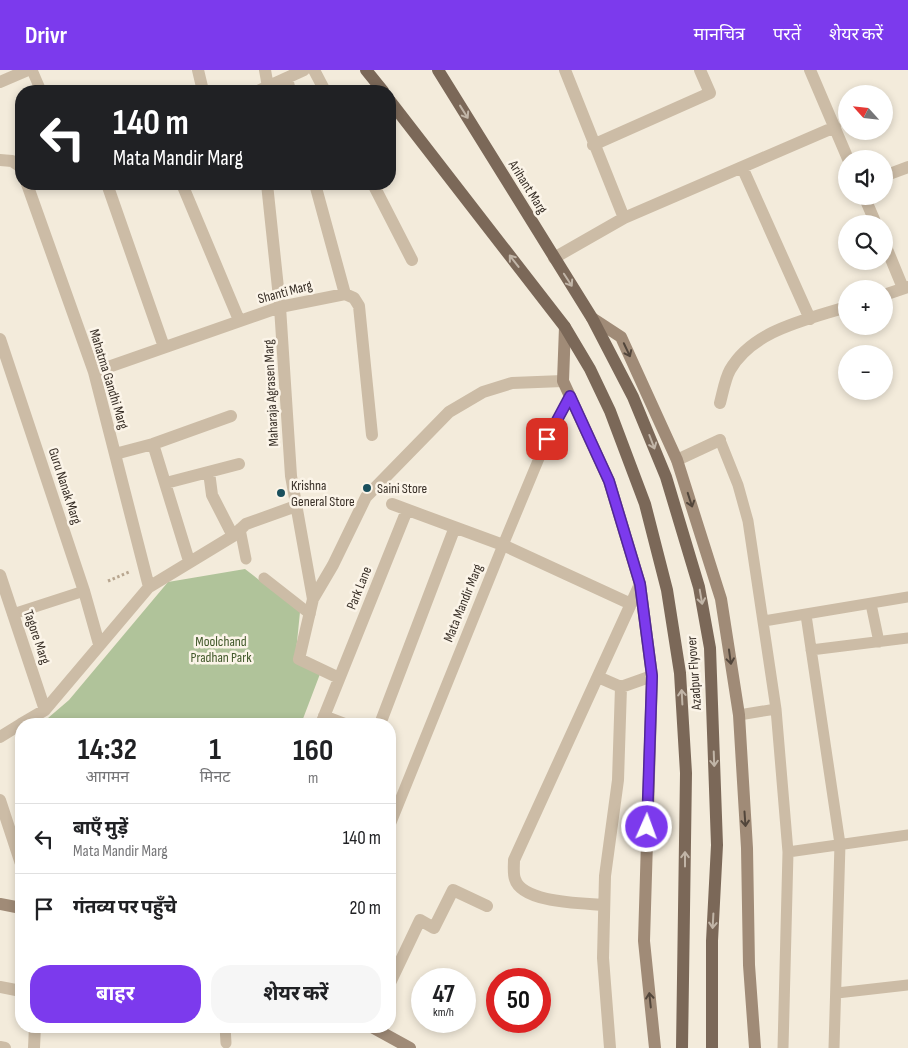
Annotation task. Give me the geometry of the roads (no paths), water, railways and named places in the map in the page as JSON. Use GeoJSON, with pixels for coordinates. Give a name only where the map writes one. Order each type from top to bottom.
{"type":"FeatureCollection","features":[{"type":"Feature","properties":{"kind":"main road"},"geometry":{"type":"LineString","coordinates":[[366,70],[378,85]]}},
{"type":"Feature","properties":{"kind":"main road","name":"Arihant Marg"},"geometry":{"type":"LineString","coordinates":[[438,70],[592,318]]}},
{"type":"Feature","properties":{"kind":"main road"},"geometry":{"type":"LineString","coordinates":[[396,109],[565,327],[563,382],[609,481],[640,584],[652,676],[644,941],[655,1048]]}},
{"type":"Feature","properties":{"kind":"main road"},"geometry":{"type":"LineString","coordinates":[[592,318],[621,337],[677,460],[722,599],[739,715],[747,848],[748,965],[755,1048]]}},
{"type":"Feature","properties":{"kind":"main road","name":"Azadpur Flyover"},"geometry":{"type":"LineString","coordinates":[[592,318],[633,398],[666,477],[699,587],[710,648],[717,844],[712,941],[712,1048]]}},
{"type":"Feature","properties":{"kind":"main road","name":"Azadpur Flyover"},"geometry":{"type":"LineString","coordinates":[[565,327],[590,369],[610,411],[650,523],[667,590],[680,673],[686,773],[682,1048]]}},
{"type":"Feature","properties":{"kind":"main road"},"geometry":{"type":"LineString","coordinates":[[0,904],[15,907]]}},
{"type":"Feature","properties":{"kind":"main road"},"geometry":{"type":"LineString","coordinates":[[383,1033],[410,1048]]}},
{"type":"Feature","properties":{"kind":"street"},"geometry":{"type":"LineString","coordinates":[[0,82],[30,70]]}},
{"type":"Feature","properties":{"kind":"street"},"geometry":{"type":"LineString","coordinates":[[198,70],[202,85]]}},
{"type":"Feature","properties":{"kind":"street"},"geometry":{"type":"LineString","coordinates":[[263,85],[265,70]]}},
{"type":"Feature","properties":{"kind":"street"},"geometry":{"type":"LineString","coordinates":[[272,85],[304,70]]}},
{"type":"Feature","properties":{"kind":"street"},"geometry":{"type":"LineString","coordinates":[[314,70],[322,85]]}},
{"type":"Feature","properties":{"kind":"street"},"geometry":{"type":"LineString","coordinates":[[593,145],[710,93],[700,70]]}},
{"type":"Feature","properties":{"kind":"street"},"geometry":{"type":"LineString","coordinates":[[810,70],[844,150]]}},
{"type":"Feature","properties":{"kind":"street"},"geometry":{"type":"LineString","coordinates":[[569,71],[593,145],[624,218]]}},
{"type":"Feature","properties":{"kind":"street"},"geometry":{"type":"LineString","coordinates":[[287,78],[289,85]]}},
{"type":"Feature","properties":{"kind":"street"},"geometry":{"type":"LineString","coordinates":[[554,258],[624,218],[834,127]]}},
{"type":"Feature","properties":{"kind":"street"},"geometry":{"type":"LineString","coordinates":[[742,167],[810,319]]}},
{"type":"Feature","properties":{"kind":"street"},"geometry":{"type":"LineString","coordinates":[[893,173],[908,167]]}},
{"type":"Feature","properties":{"kind":"street","name":"Mahatma Gandhi Marg"},"geometry":{"type":"LineString","coordinates":[[29,190],[94,372],[149,587]]}},
{"type":"Feature","properties":{"kind":"street"},"geometry":{"type":"LineString","coordinates":[[109,190],[164,347]]}},
{"type":"Feature","properties":{"kind":"street"},"geometry":{"type":"LineString","coordinates":[[185,190],[239,320]]}},
{"type":"Feature","properties":{"kind":"street","name":"Maharaja Agrasen Marg"},"geometry":{"type":"LineString","coordinates":[[268,190],[280,307],[291,476],[313,599]]}},
{"type":"Feature","properties":{"kind":"street"},"geometry":{"type":"LineString","coordinates":[[317,190],[345,294],[354,298],[360,306],[372,435]]}},
{"type":"Feature","properties":{"kind":"street"},"geometry":{"type":"LineString","coordinates":[[376,190],[412,260]]}},
{"type":"Feature","properties":{"kind":"street"},"geometry":{"type":"LineString","coordinates":[[893,260],[906,287],[893,292]]}},
{"type":"Feature","properties":{"kind":"street","name":"Shanti Marg"},"geometry":{"type":"LineString","coordinates":[[94,372],[280,307],[345,294]]}},
{"type":"Feature","properties":{"kind":"street"},"geometry":{"type":"LineString","coordinates":[[720,403],[730,370],[748,347],[772,333],[838,310]]}},
{"type":"Feature","properties":{"kind":"street","name":"Guru Nanak Marg"},"geometry":{"type":"LineString","coordinates":[[0,339],[84,591],[99,644]]}},
{"type":"Feature","properties":{"kind":"street"},"geometry":{"type":"LineString","coordinates":[[339,678],[299,659],[313,599],[333,565],[366,497],[449,412],[483,392],[512,383],[563,382]]}},
{"type":"Feature","properties":{"kind":"street"},"geometry":{"type":"LineString","coordinates":[[115,454],[154,444],[231,416]]}},
{"type":"Feature","properties":{"kind":"street"},"geometry":{"type":"LineString","coordinates":[[677,460],[720,440]]}},
{"type":"Feature","properties":{"kind":"street"},"geometry":{"type":"LineString","coordinates":[[154,444],[189,561]]}},
{"type":"Feature","properties":{"kind":"street"},"geometry":{"type":"LineString","coordinates":[[166,483],[238,464]]}},
{"type":"Feature","properties":{"kind":"street"},"geometry":{"type":"LineString","coordinates":[[209,472],[212,494],[237,533]]}},
{"type":"Feature","properties":{"kind":"street"},"geometry":{"type":"LineString","coordinates":[[392,504],[503,545],[631,604]]}},
{"type":"Feature","properties":{"kind":"street"},"geometry":{"type":"LineString","coordinates":[[31,718],[45,710],[149,587],[237,533],[246,524],[296,506]]}},
{"type":"Feature","properties":{"kind":"street","name":"Park Lane"},"geometry":{"type":"LineString","coordinates":[[323,718],[407,510]]}},
{"type":"Feature","properties":{"kind":"street"},"geometry":{"type":"LineString","coordinates":[[382,718],[455,527]]}},
{"type":"Feature","properties":{"kind":"street","name":"Tagore Marg"},"geometry":{"type":"LineString","coordinates":[[0,575],[45,710]]}},
{"type":"Feature","properties":{"kind":"street"},"geometry":{"type":"LineString","coordinates":[[604,905],[540,898],[523,892],[514,879],[514,860],[640,584]]}},
{"type":"Feature","properties":{"kind":"street"},"geometry":{"type":"LineString","coordinates":[[598,677],[621,687],[652,676]]}},
{"type":"Feature","properties":{"kind":"street"},"geometry":{"type":"LineString","coordinates":[[610,1048],[603,958],[604,905],[605,876],[618,780],[621,687]]}},
{"type":"Feature","properties":{"kind":"street"},"geometry":{"type":"LineString","coordinates":[[0,737],[15,728]]}},
{"type":"Feature","properties":{"kind":"street"},"geometry":{"type":"LineString","coordinates":[[0,800],[15,846]]}},
{"type":"Feature","properties":{"kind":"street"},"geometry":{"type":"LineString","coordinates":[[396,970],[420,920],[434,928],[453,890],[487,906]]}},
{"type":"Feature","properties":{"kind":"street"},"geometry":{"type":"LineString","coordinates":[[0,987],[15,990]]}},
{"type":"Feature","properties":{"kind":"street"},"geometry":{"type":"LineString","coordinates":[[34,1048],[35,1033]]}},
{"type":"Feature","properties":{"kind":"street"},"geometry":{"type":"LineString","coordinates":[[0,1047],[5,1048]]}},
{"type":"Feature","properties":{"kind":"lane"},"geometry":{"type":"LineString","coordinates":[[30,70],[38,85]]}},
{"type":"Feature","properties":{"kind":"lane","name":"Mata Mandir Marg"},"geometry":{"type":"LineString","coordinates":[[396,809],[547,439],[570,396]]}},
{"type":"Feature","properties":{"kind":"lane"},"geometry":{"type":"LineString","coordinates":[[720,440],[738,486],[748,520],[776,709],[788,852],[783,1048]]}},
{"type":"Feature","properties":{"kind":"lane"},"geometry":{"type":"LineString","coordinates":[[237,533],[246,559]]}},
{"type":"Feature","properties":{"kind":"lane"},"geometry":{"type":"LineString","coordinates":[[264,578],[310,614]]}},
{"type":"Feature","properties":{"kind":"lane"},"geometry":{"type":"LineString","coordinates":[[13,614],[84,591]]}},
{"type":"Feature","properties":{"kind":"lane"},"geometry":{"type":"LineString","coordinates":[[764,621],[908,598]]}},
{"type":"Feature","properties":{"kind":"lane"},"geometry":{"type":"LineString","coordinates":[[871,604],[879,642]]}},
{"type":"Feature","properties":{"kind":"lane"},"geometry":{"type":"LineString","coordinates":[[806,614],[840,844],[834,1048]]}},
{"type":"Feature","properties":{"kind":"lane"},"geometry":{"type":"LineString","coordinates":[[811,650],[908,638]]}},
{"type":"Feature","properties":{"kind":"lane"},"geometry":{"type":"LineString","coordinates":[[739,715],[776,709]]}},
{"type":"Feature","properties":{"kind":"lane"},"geometry":{"type":"LineString","coordinates":[[788,852],[908,835]]}},
{"type":"Feature","properties":{"kind":"lane"},"geometry":{"type":"LineString","coordinates":[[837,993],[908,986]]}},
{"type":"Feature","properties":{"kind":"lane"},"geometry":{"type":"LineString","coordinates":[[225,1033],[226,1043]]}},
{"type":"Feature","properties":{"kind":"place","name":"Saini Store"},"geometry":{"type":"Point","coordinates":[367,488]}},
{"type":"Feature","properties":{"kind":"place","name":"Krishna General Store"},"geometry":{"type":"Point","coordinates":[281,493]}},
{"type":"Feature","properties":{"kind":"park label","name":"Moolchand Pradhan Park"},"geometry":{"type":"Point","coordinates":[221,650]}}]}
